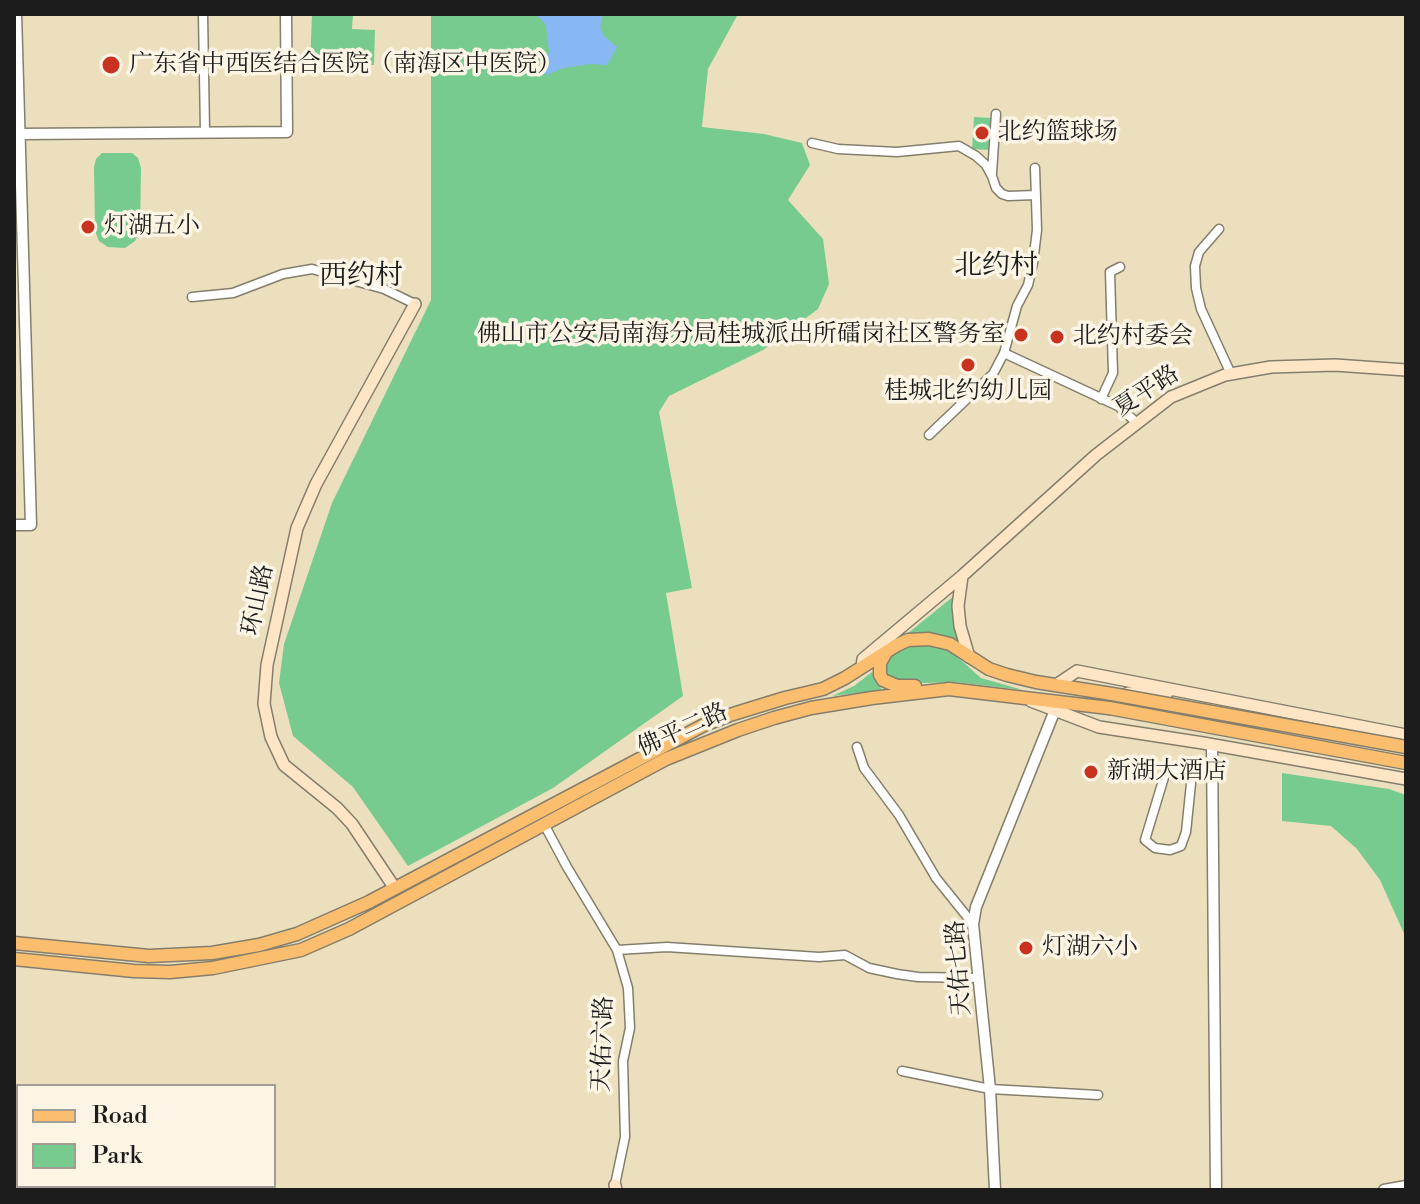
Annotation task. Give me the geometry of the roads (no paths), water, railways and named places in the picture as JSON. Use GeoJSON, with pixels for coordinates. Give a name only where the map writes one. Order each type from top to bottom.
{"type":"FeatureCollection","features":[{"type":"Feature","properties":{"kind":"main road","name":"环山路"},"geometry":{"type":"LineString","coordinates":[[394,887],[352,824],[284,765],[271,737],[264,704],[267,665],[297,528],[316,484],[415,304]]}},
{"type":"Feature","properties":{"kind":"main road","name":"夏平路"},"geometry":{"type":"LineString","coordinates":[[862,667],[863,659],[962,576],[1096,455],[1171,397],[1231,374],[1271,367],[1335,365],[1406,370]]}},
{"type":"Feature","properties":{"kind":"main road"},"geometry":{"type":"LineString","coordinates":[[962,576],[958,606],[960,626],[969,657],[989,669],[1056,685],[1406,747]]}},
{"type":"Feature","properties":{"kind":"main road","name":"佛平二路"},"geometry":{"type":"LineString","coordinates":[[14,943],[149,956],[212,953],[259,945],[297,934],[357,907],[704,725],[823,689],[908,640],[929,639],[950,644],[969,657]]}},
{"type":"Feature","properties":{"kind":"main road"},"geometry":{"type":"LineString","coordinates":[[887,651],[880,663],[880,675],[888,684],[939,685],[949,689]]}},
{"type":"Feature","properties":{"kind":"main road"},"geometry":{"type":"LineString","coordinates":[[1056,685],[1077,671],[1404,734]]}},
{"type":"Feature","properties":{"kind":"main road"},"geometry":{"type":"LineString","coordinates":[[1093,690],[1117,678]]}},
{"type":"Feature","properties":{"kind":"main road","name":"佛平二路"},"geometry":{"type":"LineString","coordinates":[[14,959],[170,972],[213,968],[301,950],[349,929],[666,759],[774,718],[872,698],[949,689],[1109,708],[1406,763]]}},
{"type":"Feature","properties":{"kind":"main road"},"geometry":{"type":"LineString","coordinates":[[1112,694],[1188,692]]}},
{"type":"Feature","properties":{"kind":"main road"},"geometry":{"type":"LineString","coordinates":[[1023,698],[1099,727],[1406,781]]}},
{"type":"Feature","properties":{"kind":"main road"},"geometry":{"type":"LineString","coordinates":[[1357,771],[1379,768],[1391,753],[1389,738],[1367,727]]}},
{"type":"Feature","properties":{"kind":"street"},"geometry":{"type":"LineString","coordinates":[[14,525],[31,525],[19,274],[20,134],[16,14]]}},
{"type":"Feature","properties":{"kind":"street"},"geometry":{"type":"LineString","coordinates":[[203,14],[205,132]]}},
{"type":"Feature","properties":{"kind":"street"},"geometry":{"type":"LineString","coordinates":[[20,134],[287,132],[286,14]]}},
{"type":"Feature","properties":{"kind":"street"},"geometry":{"type":"LineString","coordinates":[[992,176],[996,114]]}},
{"type":"Feature","properties":{"kind":"street"},"geometry":{"type":"LineString","coordinates":[[812,143],[838,149],[897,152],[959,146],[986,165],[1002,194],[1036,195]]}},
{"type":"Feature","properties":{"kind":"street"},"geometry":{"type":"LineString","coordinates":[[929,435],[993,374],[1004,353],[1033,263],[1037,230],[1035,168]]}},
{"type":"Feature","properties":{"kind":"street"},"geometry":{"type":"LineString","coordinates":[[1219,229],[1199,252],[1195,266],[1196,288],[1201,309],[1231,374]]}},
{"type":"Feature","properties":{"kind":"street"},"geometry":{"type":"LineString","coordinates":[[1101,399],[1113,373],[1110,272],[1120,267]]}},
{"type":"Feature","properties":{"kind":"street"},"geometry":{"type":"LineString","coordinates":[[192,297],[233,293],[283,274],[312,269],[384,289],[415,304]]}},
{"type":"Feature","properties":{"kind":"street"},"geometry":{"type":"LineString","coordinates":[[1004,353],[1118,406],[1137,423]]}},
{"type":"Feature","properties":{"kind":"street","name":"天佑七路"},"geometry":{"type":"LineString","coordinates":[[995,1190],[990,1089],[973,924],[976,907],[1055,710]]}},
{"type":"Feature","properties":{"kind":"street"},"geometry":{"type":"LineString","coordinates":[[1212,745],[1216,1190]]}},
{"type":"Feature","properties":{"kind":"street"},"geometry":{"type":"LineString","coordinates":[[857,747],[864,768],[899,815],[936,878],[973,924]]}},
{"type":"Feature","properties":{"kind":"street"},"geometry":{"type":"LineString","coordinates":[[1192,774],[1186,832],[1181,846],[1170,850],[1155,848],[1145,840],[1165,774],[1170,771],[1213,775]]}},
{"type":"Feature","properties":{"kind":"street","name":"天佑六路"},"geometry":{"type":"LineString","coordinates":[[544,824],[617,950],[628,988],[630,1028],[623,1061],[625,1137],[616,1188]]}},
{"type":"Feature","properties":{"kind":"street"},"geometry":{"type":"LineString","coordinates":[[617,950],[667,947],[806,956],[845,955],[869,968],[897,974],[979,978]]}},
{"type":"Feature","properties":{"kind":"street"},"geometry":{"type":"LineString","coordinates":[[902,1071],[990,1089],[1098,1095]]}},
{"type":"Feature","properties":{"kind":"street"},"geometry":{"type":"LineString","coordinates":[[1384,1190],[1406,1186]]}},
{"type":"Feature","properties":{"kind":"water"},"geometry":{"type":"Polygon","coordinates":[[[533,14],[603,14],[600,27],[604,36],[617,47],[607,65],[564,68],[546,75],[543,67],[549,52],[546,25],[533,14]]]}},
{"type":"Feature","properties":{"kind":"place","name":"广东省中西医结合医院（南海区中医院）"},"geometry":{"type":"Point","coordinates":[111,65]}},
{"type":"Feature","properties":{"kind":"place","name":"北约篮球场"},"geometry":{"type":"Point","coordinates":[982,133]}},
{"type":"Feature","properties":{"kind":"place","name":"灯湖五小"},"geometry":{"type":"Point","coordinates":[88,227]}},
{"type":"Feature","properties":{"kind":"place","name":"佛山市公安局南海分局桂城派出所礌岗社区警务室"},"geometry":{"type":"Point","coordinates":[1021,335]}},
{"type":"Feature","properties":{"kind":"place","name":"北约村委会"},"geometry":{"type":"Point","coordinates":[1057,337]}},
{"type":"Feature","properties":{"kind":"place","name":"桂城北约幼儿园"},"geometry":{"type":"Point","coordinates":[968,365]}},
{"type":"Feature","properties":{"kind":"place","name":"新湖大酒店"},"geometry":{"type":"Point","coordinates":[1091,772]}},
{"type":"Feature","properties":{"kind":"place","name":"灯湖六小"},"geometry":{"type":"Point","coordinates":[1026,948]}},
{"type":"Feature","properties":{"kind":"district","name":"北约村"},"geometry":{"type":"Point","coordinates":[996,267]}},
{"type":"Feature","properties":{"kind":"district","name":"西约村"},"geometry":{"type":"Point","coordinates":[361,277]}}]}
